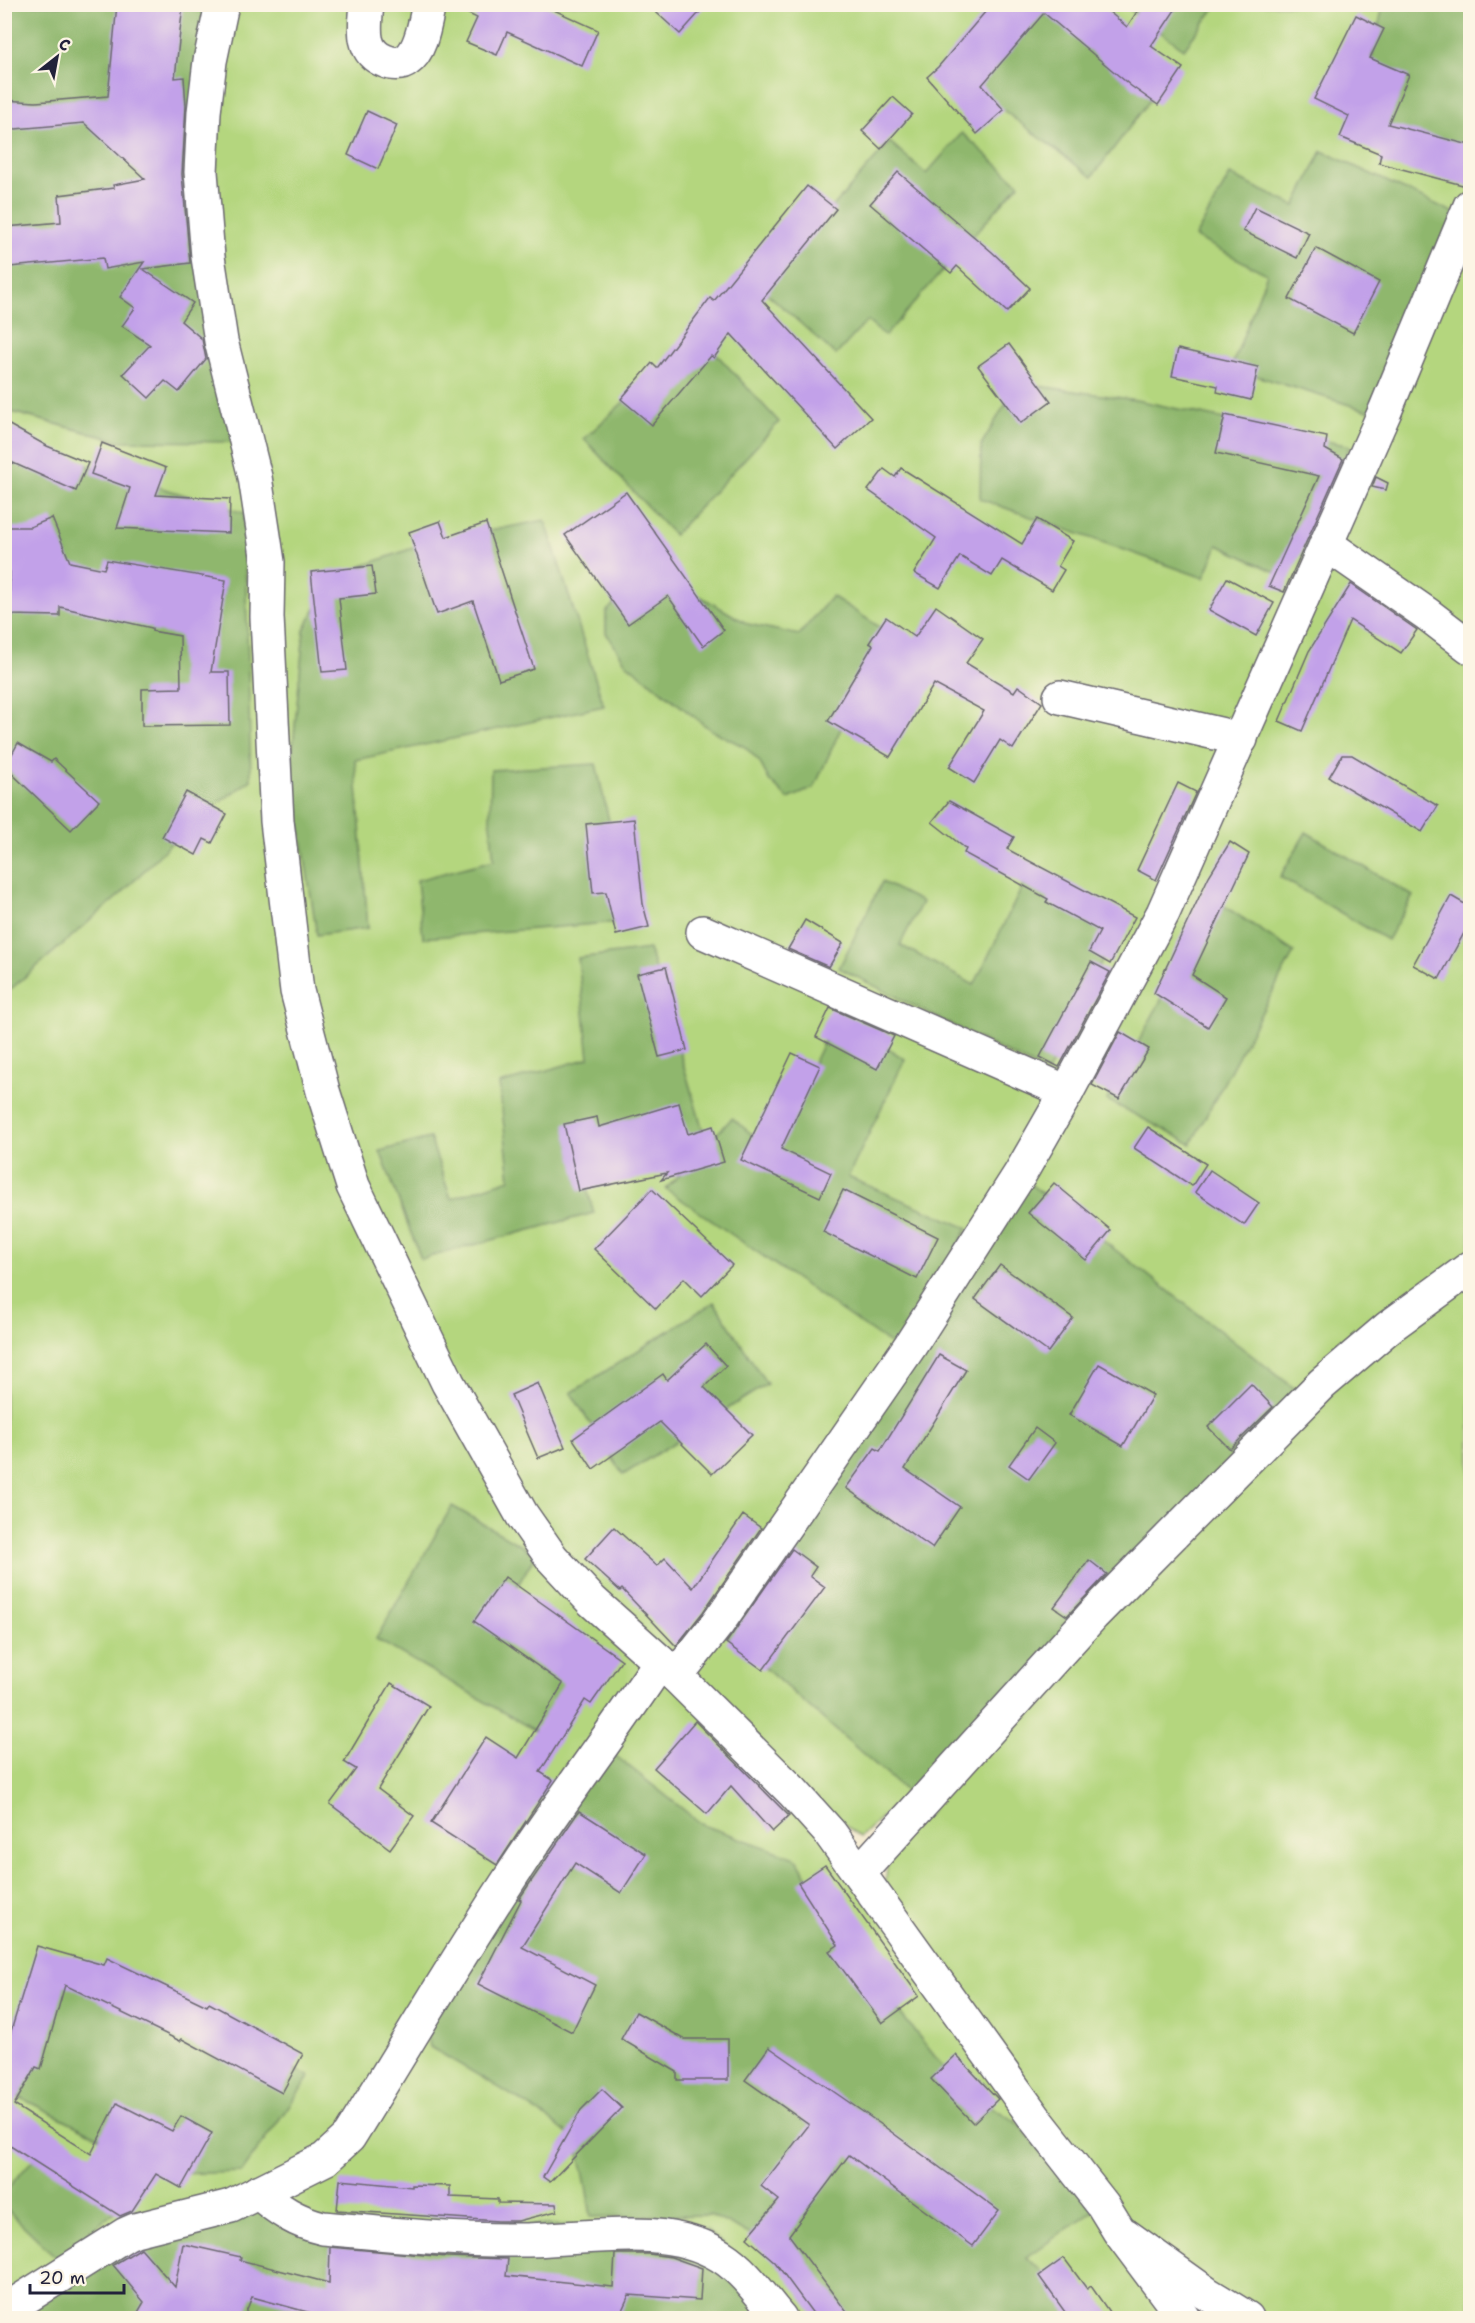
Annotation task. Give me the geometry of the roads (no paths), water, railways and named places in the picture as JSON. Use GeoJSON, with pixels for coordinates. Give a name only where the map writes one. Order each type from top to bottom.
{"type":"FeatureCollection","features":[{"type":"Feature","properties":{"kind":"street"},"geometry":{"type":"LineString","coordinates":[[222,4],[210,61],[204,112],[201,172],[208,257],[221,341],[255,477],[268,562],[267,617],[277,821],[297,991],[323,1091],[353,1186],[448,1383],[522,1515],[552,1558],[592,1601],[668,1669],[793,1792],[830,1833],[1034,2117],[1103,2205],[1119,2231],[1184,2319]]}},
{"type":"Feature","properties":{"kind":"street"},"geometry":{"type":"LineString","coordinates":[[367,4],[364,36],[370,50],[380,59],[393,64],[406,61],[415,51],[429,4]]}},
{"type":"Feature","properties":{"kind":"street"},"geometry":{"type":"LineString","coordinates":[[4,2311],[126,2234],[231,2206],[325,2159],[349,2137],[520,1862],[610,1737],[668,1669],[718,1623],[910,1346],[1020,1174],[1163,914],[1385,411],[1470,206]]}},
{"type":"Feature","properties":{"kind":"street"},"geometry":{"type":"LineString","coordinates":[[1326,544],[1427,614],[1470,647]]}},
{"type":"Feature","properties":{"kind":"street"},"geometry":{"type":"LineString","coordinates":[[1060,697],[1241,739]]}},
{"type":"Feature","properties":{"kind":"street"},"geometry":{"type":"LineString","coordinates":[[703,932],[1067,1092]]}},
{"type":"Feature","properties":{"kind":"street"},"geometry":{"type":"LineString","coordinates":[[859,1873],[1093,1615],[1322,1384],[1389,1327],[1470,1268]]}},
{"type":"Feature","properties":{"kind":"street"},"geometry":{"type":"LineString","coordinates":[[258,2192],[289,2216],[306,2224],[323,2228],[525,2240],[603,2234],[673,2239],[720,2255],[740,2270],[780,2319]]}},
{"type":"Feature","properties":{"kind":"street"},"geometry":{"type":"LineString","coordinates":[[1119,2231],[1206,2293],[1247,2319]]}}]}
